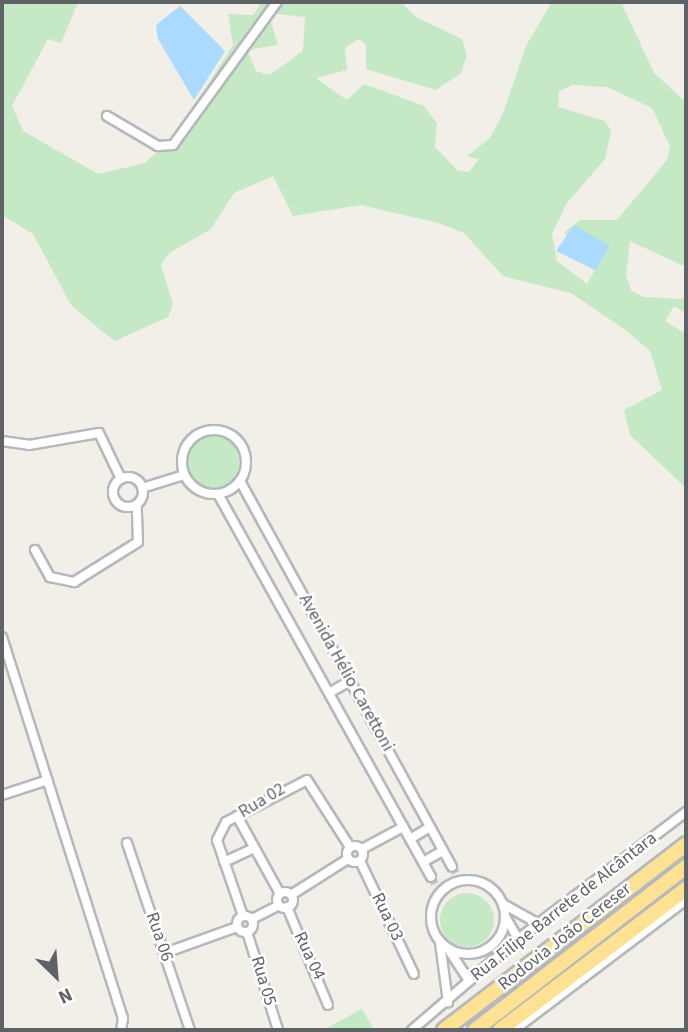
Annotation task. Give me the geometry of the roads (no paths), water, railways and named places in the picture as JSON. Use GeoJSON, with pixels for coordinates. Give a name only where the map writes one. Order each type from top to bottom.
{"type":"FeatureCollection","features":[{"type":"Feature","properties":{"kind":"highway","name":"Rodovia João Cereser"},"geometry":{"type":"LineString","coordinates":[[444,1030],[686,844]]}},
{"type":"Feature","properties":{"kind":"highway","name":"Rodovia João Cereser"},"geometry":{"type":"LineString","coordinates":[[475,1030],[686,867]]}},
{"type":"Feature","properties":{"kind":"highway"},"geometry":{"type":"LineString","coordinates":[[500,1030],[686,889]]}},
{"type":"Feature","properties":{"kind":"street"},"geometry":{"type":"LineString","coordinates":[[107,116],[158,146],[173,145],[277,2]]}},
{"type":"Feature","properties":{"kind":"street"},"geometry":{"type":"LineString","coordinates":[[212,429],[232,435],[244,451],[240,481],[218,494],[198,490],[184,475],[186,445],[212,429]]}},
{"type":"Feature","properties":{"kind":"street"},"geometry":{"type":"LineString","coordinates":[[2,441],[29,444],[99,433],[121,479]]}},
{"type":"Feature","properties":{"kind":"street"},"geometry":{"type":"LineString","coordinates":[[142,488],[184,475]]}},
{"type":"Feature","properties":{"kind":"street"},"geometry":{"type":"LineString","coordinates":[[137,505],[116,501],[114,487],[121,479],[131,478],[142,488]]}},
{"type":"Feature","properties":{"kind":"street","name":"Avenida Hélio Carettoni"},"geometry":{"type":"LineString","coordinates":[[240,481],[452,866]]}},
{"type":"Feature","properties":{"kind":"street"},"geometry":{"type":"LineString","coordinates":[[35,550],[50,577],[74,582],[138,542],[137,505],[142,488]]}},
{"type":"Feature","properties":{"kind":"street","name":"Avenida Hélio Carettoni"},"geometry":{"type":"LineString","coordinates":[[218,494],[431,877]]}},
{"type":"Feature","properties":{"kind":"street"},"geometry":{"type":"LineString","coordinates":[[2,637],[123,1018],[121,1030]]}},
{"type":"Feature","properties":{"kind":"street"},"geometry":{"type":"LineString","coordinates":[[329,693],[350,681]]}},
{"type":"Feature","properties":{"kind":"street"},"geometry":{"type":"LineString","coordinates":[[2,795],[48,780]]}},
{"type":"Feature","properties":{"kind":"street","name":"Rua 02"},"geometry":{"type":"LineString","coordinates":[[224,862],[218,831],[237,816],[296,780],[309,781],[350,847]]}},
{"type":"Feature","properties":{"kind":"street","name":"Rua Filipe Barrete de Alcântara"},"geometry":{"type":"LineString","coordinates":[[412,1030],[447,1003],[518,939],[686,813]]}},
{"type":"Feature","properties":{"kind":"street"},"geometry":{"type":"LineString","coordinates":[[237,816],[280,894],[283,906]]}},
{"type":"Feature","properties":{"kind":"street"},"geometry":{"type":"LineString","coordinates":[[348,859],[350,847],[362,849],[403,827]]}},
{"type":"Feature","properties":{"kind":"street"},"geometry":{"type":"LineString","coordinates":[[410,839],[430,827]]}},
{"type":"Feature","properties":{"kind":"street","name":"Rua 06"},"geometry":{"type":"LineString","coordinates":[[127,844],[190,1030]]}},
{"type":"Feature","properties":{"kind":"street"},"geometry":{"type":"LineString","coordinates":[[237,927],[247,932],[247,918],[224,862],[254,848]]}},
{"type":"Feature","properties":{"kind":"street"},"geometry":{"type":"LineString","coordinates":[[165,953],[237,927],[247,918],[283,906],[291,895],[348,859],[360,861],[362,849]]}},
{"type":"Feature","properties":{"kind":"street"},"geometry":{"type":"LineString","coordinates":[[423,862],[443,851]]}},
{"type":"Feature","properties":{"kind":"street","name":"Rua 03"},"geometry":{"type":"LineString","coordinates":[[360,861],[414,974]]}},
{"type":"Feature","properties":{"kind":"street"},"geometry":{"type":"LineString","coordinates":[[447,1003],[440,943],[431,922],[439,890],[460,878],[484,883],[502,903],[539,924]]}},
{"type":"Feature","properties":{"kind":"street"},"geometry":{"type":"LineString","coordinates":[[280,894],[291,895]]}},
{"type":"Feature","properties":{"kind":"street"},"geometry":{"type":"LineString","coordinates":[[514,1030],[686,900]]}},
{"type":"Feature","properties":{"kind":"street"},"geometry":{"type":"LineString","coordinates":[[502,903],[506,918],[518,939]]}},
{"type":"Feature","properties":{"kind":"street","name":"Rua 04"},"geometry":{"type":"LineString","coordinates":[[283,906],[328,1005]]}},
{"type":"Feature","properties":{"kind":"street"},"geometry":{"type":"LineString","coordinates":[[449,950],[471,955],[491,947],[506,918]]}},
{"type":"Feature","properties":{"kind":"street","name":"Rua 05"},"geometry":{"type":"LineString","coordinates":[[247,932],[278,1030]]}},
{"type":"Feature","properties":{"kind":"street"},"geometry":{"type":"LineString","coordinates":[[440,943],[449,950],[469,981]]}},
{"type":"Feature","properties":{"kind":"water"},"geometry":{"type":"Polygon","coordinates":[[[180,6],[225,51],[194,100],[158,39],[156,25],[180,6]]]}},
{"type":"Feature","properties":{"kind":"water"},"geometry":{"type":"Polygon","coordinates":[[[574,225],[610,246],[595,270],[556,251],[574,225]]]}},
{"type":"Feature","properties":{"kind":"tunnel"},"geometry":{"type":"LineString","coordinates":[[452,866],[457,876]]}},
{"type":"Feature","properties":{"kind":"tunnel"},"geometry":{"type":"LineString","coordinates":[[431,877],[437,888]]}}]}
